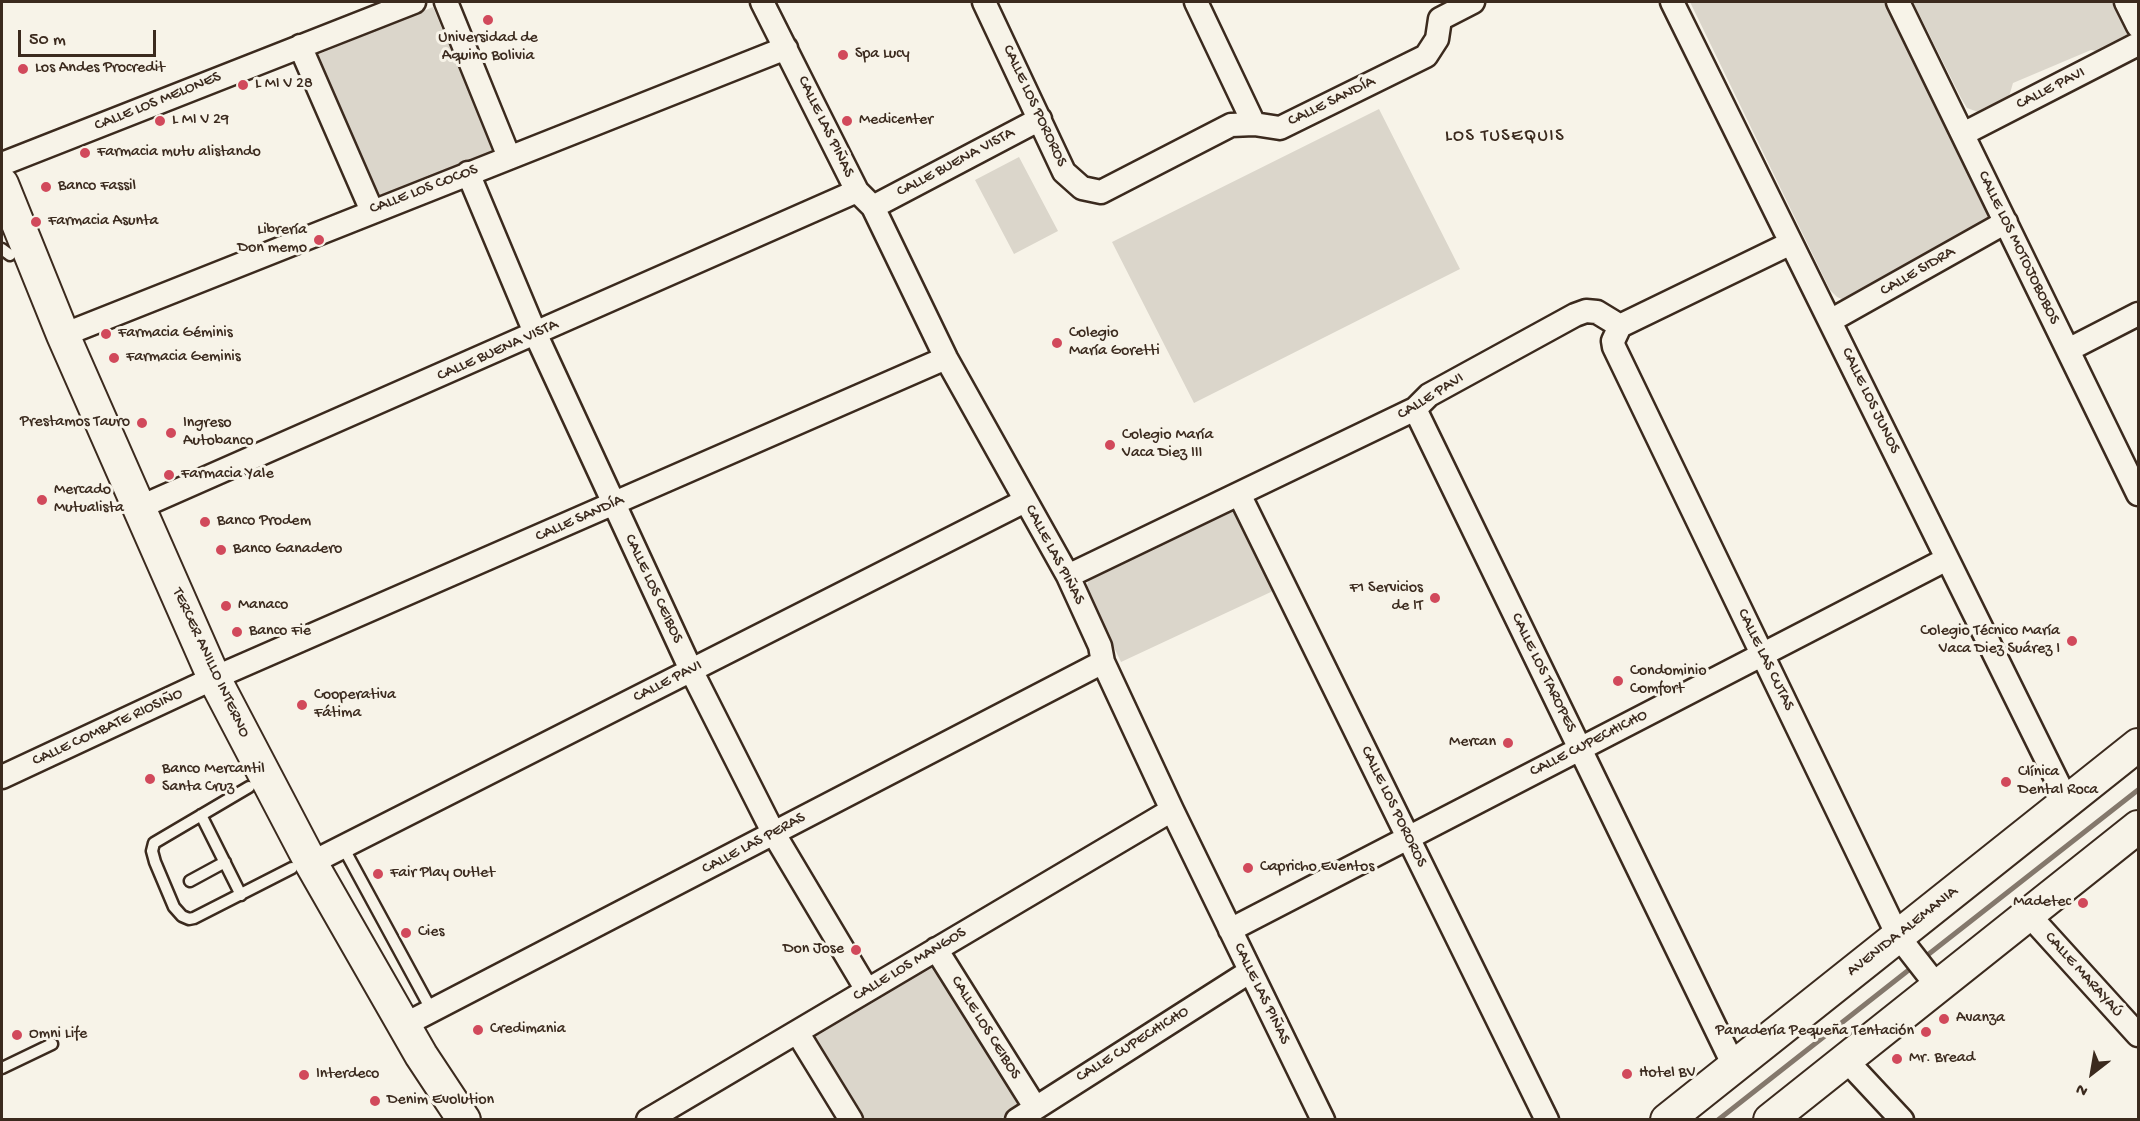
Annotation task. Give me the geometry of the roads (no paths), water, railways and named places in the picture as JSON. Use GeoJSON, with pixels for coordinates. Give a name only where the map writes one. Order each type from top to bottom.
{"type":"FeatureCollection","features":[{"type":"Feature","properties":{"kind":"main road","name":"TERCER ANILLO INTERNO"},"geometry":{"type":"LineString","coordinates":[[2,184],[63,335],[138,508],[249,787],[302,865],[464,1119]]}},
{"type":"Feature","properties":{"kind":"main road","name":"TERCER ANILLO INTERNO"},"geometry":{"type":"LineString","coordinates":[[4,246],[114,508],[302,865],[441,1119]]}},
{"type":"Feature","properties":{"kind":"main road","name":"AVENIDA ALEMANIA"},"geometry":{"type":"LineString","coordinates":[[1667,1119],[2139,745]]}},
{"type":"Feature","properties":{"kind":"main road"},"geometry":{"type":"LineString","coordinates":[[1770,1119],[2139,827]]}},
{"type":"Feature","properties":{"kind":"street","name":"CALLE LOS MELONES"},"geometry":{"type":"LineString","coordinates":[[2,164],[300,46],[388,6],[414,2]]}},
{"type":"Feature","properties":{"kind":"street"},"geometry":{"type":"LineString","coordinates":[[446,2],[509,157]]}},
{"type":"Feature","properties":{"kind":"street","name":"CALLE LAS PIÑAS"},"geometry":{"type":"LineString","coordinates":[[762,2],[946,358],[1068,576],[1100,646],[1103,662],[1172,810],[1323,1119]]}},
{"type":"Feature","properties":{"kind":"street","name":"CALLE LOS POROROS"},"geometry":{"type":"LineString","coordinates":[[984,2],[1064,172],[1082,188],[1101,192]]}},
{"type":"Feature","properties":{"kind":"street"},"geometry":{"type":"LineString","coordinates":[[1196,2],[1254,124]]}},
{"type":"Feature","properties":{"kind":"street","name":"CALLE SANDÍA"},"geometry":{"type":"LineString","coordinates":[[1101,192],[1231,126],[1254,124],[1280,128],[1426,56],[1437,39],[1436,10],[1473,2]]}},
{"type":"Feature","properties":{"kind":"street","name":"CALLE LOS JUNOS"},"geometry":{"type":"LineString","coordinates":[[1672,2],[2067,801]]}},
{"type":"Feature","properties":{"kind":"street","name":"CALLE LOS MOTOJOBOBOS"},"geometry":{"type":"LineString","coordinates":[[1898,2],[2139,494]]}},
{"type":"Feature","properties":{"kind":"street"},"geometry":{"type":"LineString","coordinates":[[2126,2],[2139,26]]}},
{"type":"Feature","properties":{"kind":"street","name":"CALLE PAVI"},"geometry":{"type":"LineString","coordinates":[[1963,134],[2139,44]]}},
{"type":"Feature","properties":{"kind":"street"},"geometry":{"type":"LineString","coordinates":[[300,46],[372,210]]}},
{"type":"Feature","properties":{"kind":"street","name":"CALLE LOS COCOS"},"geometry":{"type":"LineString","coordinates":[[63,335],[372,210],[786,48]]}},
{"type":"Feature","properties":{"kind":"street","name":"CALLE BUENA VISTA"},"geometry":{"type":"LineString","coordinates":[[138,508],[536,335],[865,199],[1040,119]]}},
{"type":"Feature","properties":{"kind":"street","name":"CALLE LOS CEIBOS"},"geometry":{"type":"LineString","coordinates":[[468,173],[536,335],[691,670],[774,834],[867,990]]}},
{"type":"Feature","properties":{"kind":"street","name":"CALLE SIDRA"},"geometry":{"type":"LineString","coordinates":[[1830,321],[2006,222]]}},
{"type":"Feature","properties":{"kind":"street"},"geometry":{"type":"LineString","coordinates":[[1617,337],[1791,243]]}},
{"type":"Feature","properties":{"kind":"street","name":"CALLE PAVI"},"geometry":{"type":"LineString","coordinates":[[1068,576],[1415,409],[1429,394],[1575,315],[1586,311],[1597,312],[1617,337]]}},
{"type":"Feature","properties":{"kind":"street"},"geometry":{"type":"LineString","coordinates":[[2068,350],[2139,314]]}},
{"type":"Feature","properties":{"kind":"street","name":"CALLE LAS CUTAS"},"geometry":{"type":"LineString","coordinates":[[1617,337],[1762,655],[1898,936],[1937,986]]}},
{"type":"Feature","properties":{"kind":"street","name":"CALLE SANDÍA"},"geometry":{"type":"LineString","coordinates":[[206,682],[946,358]]}},
{"type":"Feature","properties":{"kind":"street","name":"CALLE LOS TAROPES"},"geometry":{"type":"LineString","coordinates":[[1415,409],[1734,1066]]}},
{"type":"Feature","properties":{"kind":"street","name":"CALLE LOS POROROS"},"geometry":{"type":"LineString","coordinates":[[1239,494],[1547,1119]]}},
{"type":"Feature","properties":{"kind":"street","name":"CALLE PAVI"},"geometry":{"type":"LineString","coordinates":[[302,865],[343,847],[1025,501]]}},
{"type":"Feature","properties":{"kind":"street","name":"CALLE CUPECHICHO"},"geometry":{"type":"LineString","coordinates":[[1230,930],[1947,559]]}},
{"type":"Feature","properties":{"kind":"street","name":"CALLE LAS PERAS"},"geometry":{"type":"LineString","coordinates":[[404,1025],[1103,662]]}},
{"type":"Feature","properties":{"kind":"street","name":"CALLE COMBATE RIOSIÑO"},"geometry":{"type":"LineString","coordinates":[[2,777],[206,682]]}},
{"type":"Feature","properties":{"kind":"street","name":"CALLE LOS MANGOS"},"geometry":{"type":"LineString","coordinates":[[648,1119],[1172,810]]}},
{"type":"Feature","properties":{"kind":"street","name":"CALLE MARAYAÚ"},"geometry":{"type":"LineString","coordinates":[[2028,914],[2139,1035]]}},
{"type":"Feature","properties":{"kind":"street","name":"CALLE LOS CEIBOS"},"geometry":{"type":"LineString","coordinates":[[936,949],[1026,1113]]}},
{"type":"Feature","properties":{"kind":"street","name":"CALLE CUPECHICHO"},"geometry":{"type":"LineString","coordinates":[[1026,1113],[1250,972]]}},
{"type":"Feature","properties":{"kind":"street"},"geometry":{"type":"LineString","coordinates":[[797,1032],[851,1119]]}},
{"type":"Feature","properties":{"kind":"street"},"geometry":{"type":"LineString","coordinates":[[1846,1059],[1902,1119]]}},
{"type":"Feature","properties":{"kind":"lane"},"geometry":{"type":"LineString","coordinates":[[249,787],[159,838],[152,847],[154,862],[174,907],[189,919],[302,865]]}},
{"type":"Feature","properties":{"kind":"lane"},"geometry":{"type":"LineString","coordinates":[[201,815],[241,895]]}},
{"type":"Feature","properties":{"kind":"lane"},"geometry":{"type":"LineString","coordinates":[[343,847],[432,1011]]}},
{"type":"Feature","properties":{"kind":"lane"},"geometry":{"type":"LineString","coordinates":[[190,880],[225,862]]}},
{"type":"Feature","properties":{"kind":"lane"},"geometry":{"type":"LineString","coordinates":[[2,1068],[52,1044]]}},
{"type":"Feature","properties":{"kind":"waterway"},"geometry":{"type":"LineString","coordinates":[[1925,957],[2138,790]]}},
{"type":"Feature","properties":{"kind":"waterway"},"geometry":{"type":"LineString","coordinates":[[1718,1120],[1910,969]]}},
{"type":"Feature","properties":{"kind":"place","name":"Universidad de Aquino Bolivia"},"geometry":{"type":"Point","coordinates":[488,20]}},
{"type":"Feature","properties":{"kind":"place","name":"Spa Lucy"},"geometry":{"type":"Point","coordinates":[843,55]}},
{"type":"Feature","properties":{"kind":"place","name":"Los Andes Procredit"},"geometry":{"type":"Point","coordinates":[23,69]}},
{"type":"Feature","properties":{"kind":"place","name":"L MI V 28"},"geometry":{"type":"Point","coordinates":[243,85]}},
{"type":"Feature","properties":{"kind":"place","name":"L MI V 29"},"geometry":{"type":"Point","coordinates":[160,121]}},
{"type":"Feature","properties":{"kind":"place","name":"Medicenter"},"geometry":{"type":"Point","coordinates":[847,121]}},
{"type":"Feature","properties":{"kind":"place","name":"Farmacia mutu alistando"},"geometry":{"type":"Point","coordinates":[85,153]}},
{"type":"Feature","properties":{"kind":"place","name":"Banco Fassil"},"geometry":{"type":"Point","coordinates":[46,187]}},
{"type":"Feature","properties":{"kind":"place","name":"Farmacia Asunta"},"geometry":{"type":"Point","coordinates":[36,222]}},
{"type":"Feature","properties":{"kind":"place","name":"Librería Don memo"},"geometry":{"type":"Point","coordinates":[319,240]}},
{"type":"Feature","properties":{"kind":"place","name":"Farmacia Géminis"},"geometry":{"type":"Point","coordinates":[106,334]}},
{"type":"Feature","properties":{"kind":"place","name":"Colegio María Goretti"},"geometry":{"type":"Point","coordinates":[1057,343]}},
{"type":"Feature","properties":{"kind":"place","name":"Farmacia Geminis"},"geometry":{"type":"Point","coordinates":[114,358]}},
{"type":"Feature","properties":{"kind":"place","name":"Prestamos Tauro"},"geometry":{"type":"Point","coordinates":[142,423]}},
{"type":"Feature","properties":{"kind":"place","name":"Ingreso Autobanco"},"geometry":{"type":"Point","coordinates":[171,433]}},
{"type":"Feature","properties":{"kind":"place","name":"Colegio María Vaca Diez III"},"geometry":{"type":"Point","coordinates":[1110,445]}},
{"type":"Feature","properties":{"kind":"place","name":"Farmacia Yale"},"geometry":{"type":"Point","coordinates":[169,475]}},
{"type":"Feature","properties":{"kind":"place","name":"Mercado Mutualista"},"geometry":{"type":"Point","coordinates":[42,500]}},
{"type":"Feature","properties":{"kind":"place","name":"Banco Prodem"},"geometry":{"type":"Point","coordinates":[205,522]}},
{"type":"Feature","properties":{"kind":"place","name":"Banco Ganadero"},"geometry":{"type":"Point","coordinates":[221,550]}},
{"type":"Feature","properties":{"kind":"place","name":"F1 Servicios de IT"},"geometry":{"type":"Point","coordinates":[1435,598]}},
{"type":"Feature","properties":{"kind":"place","name":"Manaco"},"geometry":{"type":"Point","coordinates":[226,606]}},
{"type":"Feature","properties":{"kind":"place","name":"Banco Fie"},"geometry":{"type":"Point","coordinates":[237,632]}},
{"type":"Feature","properties":{"kind":"place","name":"Colegio Técnico María Vaca Diez Suárez I"},"geometry":{"type":"Point","coordinates":[2072,641]}},
{"type":"Feature","properties":{"kind":"place","name":"Condominio Comfort"},"geometry":{"type":"Point","coordinates":[1618,681]}},
{"type":"Feature","properties":{"kind":"place","name":"Cooperativa Fátima"},"geometry":{"type":"Point","coordinates":[302,705]}},
{"type":"Feature","properties":{"kind":"place","name":"Mercan"},"geometry":{"type":"Point","coordinates":[1508,743]}},
{"type":"Feature","properties":{"kind":"place","name":"Banco Mercantil Santa Cruz"},"geometry":{"type":"Point","coordinates":[150,779]}},
{"type":"Feature","properties":{"kind":"place","name":"Clínica Dental Roca"},"geometry":{"type":"Point","coordinates":[2006,782]}},
{"type":"Feature","properties":{"kind":"place","name":"Capricho Eventos"},"geometry":{"type":"Point","coordinates":[1248,868]}},
{"type":"Feature","properties":{"kind":"place","name":"Fair Play Outlet"},"geometry":{"type":"Point","coordinates":[378,874]}},
{"type":"Feature","properties":{"kind":"place","name":"Madetec"},"geometry":{"type":"Point","coordinates":[2083,903]}},
{"type":"Feature","properties":{"kind":"place","name":"Cies"},"geometry":{"type":"Point","coordinates":[406,933]}},
{"type":"Feature","properties":{"kind":"place","name":"Don Jose"},"geometry":{"type":"Point","coordinates":[856,950]}},
{"type":"Feature","properties":{"kind":"place","name":"Avanza"},"geometry":{"type":"Point","coordinates":[1944,1019]}},
{"type":"Feature","properties":{"kind":"place","name":"Credimania"},"geometry":{"type":"Point","coordinates":[478,1030]}},
{"type":"Feature","properties":{"kind":"place","name":"Panadería Pequeña Tentación"},"geometry":{"type":"Point","coordinates":[1926,1032]}},
{"type":"Feature","properties":{"kind":"place","name":"Omni Life"},"geometry":{"type":"Point","coordinates":[17,1035]}},
{"type":"Feature","properties":{"kind":"place","name":"Mr. Bread"},"geometry":{"type":"Point","coordinates":[1897,1059]}},
{"type":"Feature","properties":{"kind":"place","name":"Hotel BV"},"geometry":{"type":"Point","coordinates":[1627,1074]}},
{"type":"Feature","properties":{"kind":"place","name":"Interdeco"},"geometry":{"type":"Point","coordinates":[304,1075]}},
{"type":"Feature","properties":{"kind":"place","name":"Denim Evolution"},"geometry":{"type":"Point","coordinates":[375,1101]}},
{"type":"Feature","properties":{"kind":"district","name":"LOS TUSEQUIS"},"geometry":{"type":"Point","coordinates":[1505,137]}}]}
